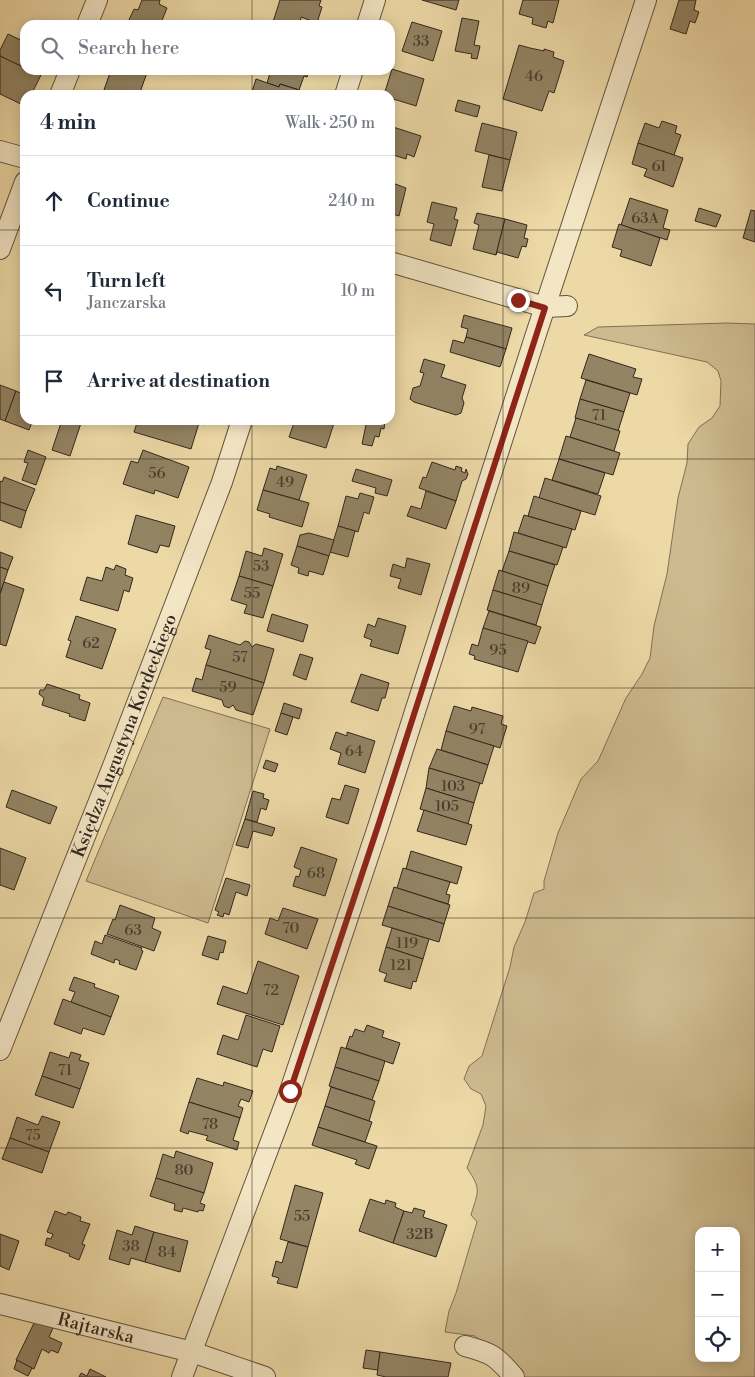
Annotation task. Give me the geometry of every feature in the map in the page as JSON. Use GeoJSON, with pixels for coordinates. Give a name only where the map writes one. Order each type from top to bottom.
{"type":"FeatureCollection","features":[{"type":"Feature","properties":{"kind":"street"},"geometry":{"type":"LineString","coordinates":[[89,20],[97,0]]}},
{"type":"Feature","properties":{"kind":"street"},"geometry":{"type":"LineString","coordinates":[[369,20],[375,0]]}},
{"type":"Feature","properties":{"kind":"street"},"geometry":{"type":"LineString","coordinates":[[182,1377],[293,1082],[646,0]]}},
{"type":"Feature","properties":{"kind":"street"},"geometry":{"type":"LineString","coordinates":[[62,90],[68,75]]}},
{"type":"Feature","properties":{"kind":"street"},"geometry":{"type":"LineString","coordinates":[[347,90],[351,75]]}},
{"type":"Feature","properties":{"kind":"street"},"geometry":{"type":"LineString","coordinates":[[0,151],[20,157]]}},
{"type":"Feature","properties":{"kind":"street"},"geometry":{"type":"LineString","coordinates":[[0,249],[20,195]]}},
{"type":"Feature","properties":{"kind":"street"},"geometry":{"type":"LineString","coordinates":[[395,263],[545,308],[566,306]]}},
{"type":"Feature","properties":{"kind":"street","name":"Księdza Augustyna Kordeckiego"},"geometry":{"type":"LineString","coordinates":[[0,1050],[124,739],[222,482],[240,425]]}},
{"type":"Feature","properties":{"kind":"street","name":"Rajtarska"},"geometry":{"type":"LineString","coordinates":[[0,1304],[192,1352],[266,1377]]}},
{"type":"Feature","properties":{"kind":"street"},"geometry":{"type":"LineString","coordinates":[[465,1346],[483,1350],[498,1358],[514,1377]]}},
{"type":"Feature","properties":{"kind":"shaded area"},"geometry":{"type":"Polygon","coordinates":[[[727,323],[755,324],[755,1377],[524,1377],[475,1336],[445,1332],[449,1311],[477,1222],[471,1215],[477,1195],[477,1186],[467,1168],[483,1125],[486,1106],[481,1094],[471,1089],[464,1079],[469,1066],[482,1056],[510,967],[514,947],[525,922],[534,893],[544,889],[544,881],[558,833],[581,779],[598,761],[626,698],[650,658],[654,626],[667,574],[678,498],[687,463],[688,444],[699,427],[712,418],[720,406],[721,381],[718,371],[707,362],[584,335],[598,327],[727,323]]]}},
{"type":"Feature","properties":{"kind":"shaded area"},"geometry":{"type":"Polygon","coordinates":[[[163,697],[270,729],[208,923],[86,881],[163,697]]]}},
{"type":"Feature","properties":{"kind":"building"},"geometry":{"type":"Polygon","coordinates":[[[142,0],[160,0],[159,4],[167,8],[162,20],[129,20],[134,9],[138,10],[142,0]]]}},
{"type":"Feature","properties":{"kind":"building"},"geometry":{"type":"Polygon","coordinates":[[[280,0],[321,0],[319,6],[322,7],[318,20],[309,20],[301,17],[300,20],[274,20],[280,0]]]}},
{"type":"Feature","properties":{"kind":"building"},"geometry":{"type":"Polygon","coordinates":[[[422,0],[459,0],[456,10],[422,0]]]}},
{"type":"Feature","properties":{"kind":"building"},"geometry":{"type":"Polygon","coordinates":[[[523,0],[559,0],[553,23],[548,21],[546,28],[532,24],[533,18],[519,14],[523,0]]]}},
{"type":"Feature","properties":{"kind":"building"},"geometry":{"type":"Polygon","coordinates":[[[679,0],[696,0],[694,10],[699,12],[695,23],[690,21],[686,34],[670,29],[679,0]]]}},
{"type":"Feature","properties":{"kind":"building"},"geometry":{"type":"Polygon","coordinates":[[[462,18],[479,21],[474,45],[480,46],[477,59],[471,58],[472,54],[455,51],[462,18]]]}},
{"type":"Feature","properties":{"kind":"building"},"geometry":{"type":"Polygon","coordinates":[[[412,22],[442,31],[433,61],[402,51],[412,22]]]}},
{"type":"Feature","properties":{"kind":"building"},"geometry":{"type":"Polygon","coordinates":[[[8,34],[20,40],[20,66],[0,56],[0,50],[8,34]]]}},
{"type":"Feature","properties":{"kind":"building"},"geometry":{"type":"Polygon","coordinates":[[[519,45],[554,52],[553,57],[564,61],[554,93],[549,91],[542,111],[503,99],[519,45]]]}},
{"type":"Feature","properties":{"kind":"building"},"geometry":{"type":"Polygon","coordinates":[[[0,56],[20,66],[20,75],[41,75],[34,90],[20,90],[20,104],[0,94],[0,56]]]}},
{"type":"Feature","properties":{"kind":"building"},"geometry":{"type":"Polygon","coordinates":[[[395,70],[424,79],[416,106],[395,100],[395,90],[386,90],[390,75],[395,75],[395,70]]]}},
{"type":"Feature","properties":{"kind":"building"},"geometry":{"type":"Polygon","coordinates":[[[109,75],[146,75],[141,90],[104,90],[109,75]]]}},
{"type":"Feature","properties":{"kind":"building"},"geometry":{"type":"Polygon","coordinates":[[[269,75],[308,75],[307,77],[304,76],[299,90],[280,84],[279,87],[267,83],[269,75]]]}},
{"type":"Feature","properties":{"kind":"building"},"geometry":{"type":"Polygon","coordinates":[[[256,79],[279,87],[280,84],[299,90],[253,90],[256,79]]]}},
{"type":"Feature","properties":{"kind":"building"},"geometry":{"type":"Polygon","coordinates":[[[458,100],[480,106],[477,117],[455,111],[458,100]]]}},
{"type":"Feature","properties":{"kind":"building"},"geometry":{"type":"Polygon","coordinates":[[[662,121],[677,126],[675,133],[681,135],[674,155],[638,143],[645,123],[659,128],[662,121]]]}},
{"type":"Feature","properties":{"kind":"building"},"geometry":{"type":"Polygon","coordinates":[[[482,123],[517,132],[510,160],[475,151],[482,123]]]}},
{"type":"Feature","properties":{"kind":"building"},"geometry":{"type":"Polygon","coordinates":[[[395,128],[421,136],[414,157],[407,154],[406,159],[395,156],[395,128]]]}},
{"type":"Feature","properties":{"kind":"building"},"geometry":{"type":"Polygon","coordinates":[[[638,143],[683,158],[673,187],[644,176],[647,169],[632,164],[638,143]]]}},
{"type":"Feature","properties":{"kind":"building"},"geometry":{"type":"Polygon","coordinates":[[[489,155],[510,160],[502,191],[482,187],[489,155]]]}},
{"type":"Feature","properties":{"kind":"building"},"geometry":{"type":"Polygon","coordinates":[[[395,184],[406,188],[399,216],[395,215],[395,184]]]}},
{"type":"Feature","properties":{"kind":"building"},"geometry":{"type":"Polygon","coordinates":[[[630,198],[668,210],[663,228],[670,230],[667,240],[621,225],[630,198]]]}},
{"type":"Feature","properties":{"kind":"building"},"geometry":{"type":"Polygon","coordinates":[[[432,202],[457,208],[454,219],[458,220],[451,246],[430,240],[434,224],[427,222],[432,202]]]}},
{"type":"Feature","properties":{"kind":"building"},"geometry":{"type":"Polygon","coordinates":[[[699,208],[721,215],[716,227],[695,221],[699,208]]]}},
{"type":"Feature","properties":{"kind":"building"},"geometry":{"type":"Polygon","coordinates":[[[751,210],[755,211],[755,242],[743,238],[751,210]]]}},
{"type":"Feature","properties":{"kind":"building"},"geometry":{"type":"Polygon","coordinates":[[[477,213],[505,219],[496,255],[473,249],[479,225],[474,223],[477,213]]]}},
{"type":"Feature","properties":{"kind":"building"},"geometry":{"type":"Polygon","coordinates":[[[505,219],[527,225],[524,238],[528,239],[526,247],[522,246],[518,258],[497,252],[496,255],[505,219]]]}},
{"type":"Feature","properties":{"kind":"building"},"geometry":{"type":"Polygon","coordinates":[[[619,224],[660,238],[651,266],[620,256],[622,250],[612,247],[619,224]]]}},
{"type":"Feature","properties":{"kind":"building"},"geometry":{"type":"Polygon","coordinates":[[[464,315],[512,328],[506,349],[466,337],[468,329],[461,327],[464,315]]]}},
{"type":"Feature","properties":{"kind":"building"},"geometry":{"type":"Polygon","coordinates":[[[466,337],[506,349],[500,367],[450,352],[453,340],[464,343],[466,337]]]}},
{"type":"Feature","properties":{"kind":"building"},"geometry":{"type":"Polygon","coordinates":[[[589,354],[636,369],[633,377],[642,379],[637,395],[581,378],[589,354]]]}},
{"type":"Feature","properties":{"kind":"building"},"geometry":{"type":"Polygon","coordinates":[[[424,359],[445,365],[441,377],[466,385],[462,398],[464,403],[461,413],[456,415],[414,402],[410,399],[413,388],[420,386],[424,373],[420,372],[424,359]]]}},
{"type":"Feature","properties":{"kind":"building"},"geometry":{"type":"Polygon","coordinates":[[[586,380],[630,393],[624,412],[580,399],[586,380]]]}},
{"type":"Feature","properties":{"kind":"building"},"geometry":{"type":"Polygon","coordinates":[[[0,385],[16,391],[5,421],[0,419],[0,385]]]}},
{"type":"Feature","properties":{"kind":"building"},"geometry":{"type":"Polygon","coordinates":[[[16,391],[20,393],[20,425],[31,425],[29,430],[5,421],[16,391]]]}},
{"type":"Feature","properties":{"kind":"building"},"geometry":{"type":"Polygon","coordinates":[[[580,399],[624,412],[618,431],[575,418],[580,399]]]}},
{"type":"Feature","properties":{"kind":"building"},"geometry":{"type":"Polygon","coordinates":[[[576,418],[620,431],[614,451],[570,437],[576,418]]]}},
{"type":"Feature","properties":{"kind":"building"},"geometry":{"type":"Polygon","coordinates":[[[60,425],[80,425],[70,456],[52,450],[60,425]]]}},
{"type":"Feature","properties":{"kind":"building"},"geometry":{"type":"Polygon","coordinates":[[[136,425],[198,425],[191,449],[134,432],[136,425]]]}},
{"type":"Feature","properties":{"kind":"building"},"geometry":{"type":"Polygon","coordinates":[[[293,425],[333,425],[326,448],[289,437],[293,425]]]}},
{"type":"Feature","properties":{"kind":"building"},"geometry":{"type":"Polygon","coordinates":[[[366,425],[384,425],[384,429],[381,428],[379,437],[375,436],[372,446],[362,444],[366,425]]]}},
{"type":"Feature","properties":{"kind":"building"},"geometry":{"type":"Polygon","coordinates":[[[566,436],[620,453],[613,475],[559,459],[566,436]]]}},
{"type":"Feature","properties":{"kind":"building"},"geometry":{"type":"Polygon","coordinates":[[[28,450],[46,457],[36,485],[22,480],[28,463],[24,462],[28,450]]]}},
{"type":"Feature","properties":{"kind":"building"},"geometry":{"type":"Polygon","coordinates":[[[143,450],[189,467],[178,498],[155,490],[154,494],[123,484],[131,461],[138,463],[143,450]]]}},
{"type":"Feature","properties":{"kind":"building"},"geometry":{"type":"Polygon","coordinates":[[[559,459],[605,473],[598,494],[552,480],[559,459]]]}},
{"type":"Feature","properties":{"kind":"building"},"geometry":{"type":"Polygon","coordinates":[[[432,462],[455,470],[456,466],[462,468],[461,471],[465,473],[466,469],[468,474],[466,479],[462,481],[456,501],[419,488],[423,477],[426,478],[432,462]]]}},
{"type":"Feature","properties":{"kind":"building"},"geometry":{"type":"Polygon","coordinates":[[[277,466],[307,475],[299,500],[263,490],[270,468],[276,470],[277,466]]]}},
{"type":"Feature","properties":{"kind":"building"},"geometry":{"type":"Polygon","coordinates":[[[356,469],[392,480],[387,496],[375,493],[376,488],[352,481],[356,469]]]}},
{"type":"Feature","properties":{"kind":"building"},"geometry":{"type":"Polygon","coordinates":[[[4,477],[35,489],[26,511],[0,502],[0,481],[2,482],[4,477]]]}},
{"type":"Feature","properties":{"kind":"building"},"geometry":{"type":"Polygon","coordinates":[[[545,478],[601,496],[595,515],[539,498],[545,478]]]}},
{"type":"Feature","properties":{"kind":"building"},"geometry":{"type":"Polygon","coordinates":[[[263,490],[309,503],[302,527],[269,517],[270,514],[257,510],[263,490]]]}},
{"type":"Feature","properties":{"kind":"building"},"geometry":{"type":"Polygon","coordinates":[[[426,491],[456,501],[446,529],[407,516],[411,506],[421,509],[426,491]]]}},
{"type":"Feature","properties":{"kind":"building"},"geometry":{"type":"Polygon","coordinates":[[[360,493],[374,497],[369,514],[364,512],[358,532],[338,526],[346,496],[358,499],[360,493]]]}},
{"type":"Feature","properties":{"kind":"building"},"geometry":{"type":"Polygon","coordinates":[[[534,496],[581,511],[575,530],[528,516],[534,496]]]}},
{"type":"Feature","properties":{"kind":"building"},"geometry":{"type":"Polygon","coordinates":[[[0,502],[26,511],[21,528],[0,520],[0,502]]]}},
{"type":"Feature","properties":{"kind":"building"},"geometry":{"type":"Polygon","coordinates":[[[136,515],[175,526],[169,547],[160,545],[157,553],[128,544],[136,515]]]}},
{"type":"Feature","properties":{"kind":"building"},"geometry":{"type":"Polygon","coordinates":[[[524,515],[572,529],[566,548],[518,533],[524,515]]]}},
{"type":"Feature","properties":{"kind":"building"},"geometry":{"type":"Polygon","coordinates":[[[338,526],[355,531],[348,557],[330,552],[338,526]]]}},
{"type":"Feature","properties":{"kind":"building"},"geometry":{"type":"Polygon","coordinates":[[[514,532],[563,547],[557,565],[509,551],[514,532]]]}},
{"type":"Feature","properties":{"kind":"building"},"geometry":{"type":"Polygon","coordinates":[[[309,533],[334,540],[329,556],[297,546],[300,535],[309,533]]]}},
{"type":"Feature","properties":{"kind":"building"},"geometry":{"type":"Polygon","coordinates":[[[297,546],[329,556],[323,575],[309,571],[308,576],[298,573],[299,568],[291,565],[297,546]]]}},
{"type":"Feature","properties":{"kind":"building"},"geometry":{"type":"Polygon","coordinates":[[[264,548],[283,554],[273,586],[239,576],[246,551],[262,556],[264,548]]]}},
{"type":"Feature","properties":{"kind":"building"},"geometry":{"type":"Polygon","coordinates":[[[509,551],[555,565],[548,586],[502,571],[509,551]]]}},
{"type":"Feature","properties":{"kind":"building"},"geometry":{"type":"Polygon","coordinates":[[[0,552],[13,557],[8,570],[0,567],[0,552]]]}},
{"type":"Feature","properties":{"kind":"building"},"geometry":{"type":"Polygon","coordinates":[[[407,558],[430,564],[421,595],[398,588],[401,579],[390,576],[393,564],[405,568],[407,558]]]}},
{"type":"Feature","properties":{"kind":"building"},"geometry":{"type":"Polygon","coordinates":[[[116,565],[126,569],[125,575],[133,578],[129,592],[124,590],[118,611],[80,600],[87,577],[102,581],[106,567],[114,570],[116,565]]]}},
{"type":"Feature","properties":{"kind":"building"},"geometry":{"type":"Polygon","coordinates":[[[0,567],[8,570],[0,594],[0,567]]]}},
{"type":"Feature","properties":{"kind":"building"},"geometry":{"type":"Polygon","coordinates":[[[499,570],[548,586],[542,605],[493,590],[499,570]]]}},
{"type":"Feature","properties":{"kind":"building"},"geometry":{"type":"Polygon","coordinates":[[[239,576],[273,586],[263,618],[244,613],[247,605],[231,600],[239,576]]]}},
{"type":"Feature","properties":{"kind":"building"},"geometry":{"type":"Polygon","coordinates":[[[4,582],[24,589],[6,646],[0,644],[0,594],[4,582]]]}},
{"type":"Feature","properties":{"kind":"building"},"geometry":{"type":"Polygon","coordinates":[[[493,590],[542,605],[536,625],[487,610],[493,590]]]}},
{"type":"Feature","properties":{"kind":"building"},"geometry":{"type":"Polygon","coordinates":[[[489,611],[541,627],[535,644],[483,628],[489,611]]]}},
{"type":"Feature","properties":{"kind":"building"},"geometry":{"type":"Polygon","coordinates":[[[272,614],[308,625],[303,642],[267,631],[272,614]]]}},
{"type":"Feature","properties":{"kind":"building"},"geometry":{"type":"Polygon","coordinates":[[[76,616],[116,629],[102,669],[66,657],[71,641],[68,640],[76,616]]]}},
{"type":"Feature","properties":{"kind":"building"},"geometry":{"type":"Polygon","coordinates":[[[378,618],[406,626],[398,654],[370,646],[372,640],[364,637],[368,624],[375,627],[378,618]]]}},
{"type":"Feature","properties":{"kind":"building"},"geometry":{"type":"Polygon","coordinates":[[[483,628],[528,641],[518,672],[474,659],[475,656],[469,654],[472,644],[478,646],[483,628]]]}},
{"type":"Feature","properties":{"kind":"building"},"geometry":{"type":"Polygon","coordinates":[[[209,635],[240,645],[245,641],[249,642],[252,647],[256,644],[274,649],[264,683],[206,665],[211,650],[205,648],[209,635]]]}},
{"type":"Feature","properties":{"kind":"building"},"geometry":{"type":"Polygon","coordinates":[[[300,654],[313,658],[306,680],[293,675],[300,654]]]}},
{"type":"Feature","properties":{"kind":"building"},"geometry":{"type":"Polygon","coordinates":[[[206,665],[264,683],[253,715],[236,710],[233,705],[229,708],[224,706],[222,700],[192,691],[196,678],[202,680],[206,665]]]}},
{"type":"Feature","properties":{"kind":"building"},"geometry":{"type":"Polygon","coordinates":[[[361,674],[389,683],[385,698],[382,698],[378,711],[351,702],[361,674]]]}},
{"type":"Feature","properties":{"kind":"building"},"geometry":{"type":"Polygon","coordinates":[[[47,684],[80,695],[79,699],[90,703],[85,721],[42,705],[44,698],[39,694],[40,690],[44,690],[47,684]]]}},
{"type":"Feature","properties":{"kind":"building"},"geometry":{"type":"Polygon","coordinates":[[[284,703],[302,709],[299,719],[281,713],[284,703]]]}},
{"type":"Feature","properties":{"kind":"building"},"geometry":{"type":"Polygon","coordinates":[[[454,706],[471,711],[472,707],[503,716],[501,724],[507,726],[500,748],[446,731],[454,706]]]}},
{"type":"Feature","properties":{"kind":"building"},"geometry":{"type":"Polygon","coordinates":[[[281,713],[293,717],[287,735],[275,731],[281,713]]]}},
{"type":"Feature","properties":{"kind":"building"},"geometry":{"type":"Polygon","coordinates":[[[446,731],[494,746],[488,765],[441,750],[446,731]]]}},
{"type":"Feature","properties":{"kind":"building"},"geometry":{"type":"Polygon","coordinates":[[[336,732],[347,736],[347,732],[375,741],[365,773],[338,764],[341,753],[330,749],[336,732]]]}},
{"type":"Feature","properties":{"kind":"building"},"geometry":{"type":"Polygon","coordinates":[[[437,749],[488,765],[482,784],[429,768],[437,749]]]}},
{"type":"Feature","properties":{"kind":"building"},"geometry":{"type":"Polygon","coordinates":[[[266,760],[278,764],[275,772],[263,768],[266,760]]]}},
{"type":"Feature","properties":{"kind":"building"},"geometry":{"type":"Polygon","coordinates":[[[429,768],[480,783],[474,803],[426,788],[429,768]]]}},
{"type":"Feature","properties":{"kind":"building"},"geometry":{"type":"Polygon","coordinates":[[[345,785],[359,789],[348,824],[326,817],[332,798],[340,800],[345,785]]]}},
{"type":"Feature","properties":{"kind":"building"},"geometry":{"type":"Polygon","coordinates":[[[426,788],[474,803],[468,824],[420,809],[426,788]]]}},
{"type":"Feature","properties":{"kind":"building"},"geometry":{"type":"Polygon","coordinates":[[[12,790],[57,807],[50,824],[6,807],[12,790]]]}},
{"type":"Feature","properties":{"kind":"building"},"geometry":{"type":"Polygon","coordinates":[[[253,791],[264,794],[263,798],[269,800],[266,810],[261,808],[257,822],[245,819],[253,791]]]}},
{"type":"Feature","properties":{"kind":"building"},"geometry":{"type":"Polygon","coordinates":[[[424,810],[472,825],[466,845],[417,831],[424,810]]]}},
{"type":"Feature","properties":{"kind":"building"},"geometry":{"type":"Polygon","coordinates":[[[245,819],[275,828],[272,836],[253,831],[248,848],[236,845],[245,819]]]}},
{"type":"Feature","properties":{"kind":"building"},"geometry":{"type":"Polygon","coordinates":[[[301,847],[337,859],[325,896],[293,886],[296,876],[299,877],[301,870],[294,867],[301,847]]]}},
{"type":"Feature","properties":{"kind":"building"},"geometry":{"type":"Polygon","coordinates":[[[0,848],[26,858],[14,890],[0,885],[0,848]]]}},
{"type":"Feature","properties":{"kind":"building"},"geometry":{"type":"Polygon","coordinates":[[[411,851],[462,867],[457,884],[406,869],[411,851]]]}},
{"type":"Feature","properties":{"kind":"building"},"geometry":{"type":"Polygon","coordinates":[[[403,868],[450,882],[446,894],[450,895],[448,904],[397,888],[403,868]]]}},
{"type":"Feature","properties":{"kind":"building"},"geometry":{"type":"Polygon","coordinates":[[[226,878],[250,885],[247,896],[236,892],[229,915],[224,913],[223,917],[217,915],[219,912],[215,910],[226,878]]]}},
{"type":"Feature","properties":{"kind":"building"},"geometry":{"type":"Polygon","coordinates":[[[394,887],[450,905],[444,924],[388,906],[394,887]]]}},
{"type":"Feature","properties":{"kind":"building"},"geometry":{"type":"Polygon","coordinates":[[[120,905],[155,918],[152,928],[161,932],[154,951],[107,934],[113,919],[115,920],[120,905]]]}},
{"type":"Feature","properties":{"kind":"building"},"geometry":{"type":"Polygon","coordinates":[[[388,906],[444,924],[439,942],[382,925],[388,906]]]}},
{"type":"Feature","properties":{"kind":"building"},"geometry":{"type":"Polygon","coordinates":[[[283,908],[318,919],[307,949],[265,934],[270,918],[278,921],[283,908]]]}},
{"type":"Feature","properties":{"kind":"building"},"geometry":{"type":"Polygon","coordinates":[[[392,928],[429,939],[423,959],[386,947],[392,928]]]}},
{"type":"Feature","properties":{"kind":"building"},"geometry":{"type":"Polygon","coordinates":[[[105,935],[142,948],[141,950],[143,951],[136,970],[119,964],[120,961],[115,959],[114,963],[91,954],[95,941],[102,944],[105,935]]]}},
{"type":"Feature","properties":{"kind":"building"},"geometry":{"type":"Polygon","coordinates":[[[208,936],[226,941],[223,953],[220,952],[218,960],[202,955],[208,936]]]}},
{"type":"Feature","properties":{"kind":"building"},"geometry":{"type":"Polygon","coordinates":[[[386,947],[423,959],[416,982],[413,981],[411,989],[384,981],[387,974],[379,971],[386,947]]]}},
{"type":"Feature","properties":{"kind":"building"},"geometry":{"type":"Polygon","coordinates":[[[258,961],[299,976],[283,1025],[217,1004],[223,986],[247,994],[258,961]]]}},
{"type":"Feature","properties":{"kind":"building"},"geometry":{"type":"Polygon","coordinates":[[[74,977],[95,984],[94,987],[119,996],[111,1017],[71,1002],[75,992],[69,990],[74,977]]]}},
{"type":"Feature","properties":{"kind":"building"},"geometry":{"type":"Polygon","coordinates":[[[63,999],[111,1017],[104,1035],[83,1028],[81,1034],[54,1024],[63,999]]]}},
{"type":"Feature","properties":{"kind":"building"},"geometry":{"type":"Polygon","coordinates":[[[246,1015],[280,1026],[272,1052],[263,1049],[257,1067],[217,1054],[223,1035],[238,1040],[246,1015]]]}},
{"type":"Feature","properties":{"kind":"building"},"geometry":{"type":"Polygon","coordinates":[[[367,1025],[384,1031],[382,1037],[400,1043],[393,1064],[346,1048],[350,1036],[352,1037],[355,1029],[364,1032],[367,1025]]]}},
{"type":"Feature","properties":{"kind":"building"},"geometry":{"type":"Polygon","coordinates":[[[341,1047],[385,1061],[379,1081],[335,1067],[341,1047]]]}},
{"type":"Feature","properties":{"kind":"building"},"geometry":{"type":"Polygon","coordinates":[[[50,1052],[69,1058],[71,1052],[81,1055],[79,1060],[89,1063],[80,1089],[42,1076],[50,1052]]]}},
{"type":"Feature","properties":{"kind":"building"},"geometry":{"type":"Polygon","coordinates":[[[335,1067],[379,1081],[372,1100],[329,1086],[335,1067]]]}},
{"type":"Feature","properties":{"kind":"building"},"geometry":{"type":"Polygon","coordinates":[[[42,1076],[80,1089],[73,1108],[35,1095],[42,1076]]]}},
{"type":"Feature","properties":{"kind":"building"},"geometry":{"type":"Polygon","coordinates":[[[197,1078],[223,1086],[224,1082],[253,1091],[249,1102],[241,1099],[238,1106],[243,1108],[240,1118],[189,1102],[197,1078]]]}},
{"type":"Feature","properties":{"kind":"building"},"geometry":{"type":"Polygon","coordinates":[[[331,1087],[375,1101],[369,1121],[325,1106],[331,1087]]]}},
{"type":"Feature","properties":{"kind":"building"},"geometry":{"type":"Polygon","coordinates":[[[189,1102],[240,1118],[233,1140],[239,1142],[237,1150],[206,1140],[208,1136],[189,1131],[188,1134],[180,1131],[189,1102]]]}},
{"type":"Feature","properties":{"kind":"building"},"geometry":{"type":"Polygon","coordinates":[[[325,1106],[372,1122],[365,1142],[318,1127],[325,1106]]]}},
{"type":"Feature","properties":{"kind":"building"},"geometry":{"type":"Polygon","coordinates":[[[42,1116],[60,1122],[49,1152],[10,1138],[17,1117],[38,1125],[42,1116]]]}},
{"type":"Feature","properties":{"kind":"building"},"geometry":{"type":"Polygon","coordinates":[[[318,1127],[377,1146],[369,1169],[355,1164],[357,1160],[312,1145],[318,1127]]]}},
{"type":"Feature","properties":{"kind":"building"},"geometry":{"type":"Polygon","coordinates":[[[10,1138],[49,1152],[42,1173],[2,1159],[10,1138]]]}},
{"type":"Feature","properties":{"kind":"building"},"geometry":{"type":"Polygon","coordinates":[[[176,1151],[213,1163],[204,1193],[156,1178],[163,1154],[174,1158],[176,1151]]]}},
{"type":"Feature","properties":{"kind":"building"},"geometry":{"type":"Polygon","coordinates":[[[156,1178],[204,1193],[200,1203],[205,1205],[203,1211],[199,1210],[198,1212],[183,1208],[182,1212],[174,1210],[175,1204],[150,1196],[156,1178]]]}},
{"type":"Feature","properties":{"kind":"building"},"geometry":{"type":"Polygon","coordinates":[[[295,1185],[323,1193],[308,1247],[280,1239],[295,1185]]]}},
{"type":"Feature","properties":{"kind":"building"},"geometry":{"type":"Polygon","coordinates":[[[370,1199],[385,1204],[386,1200],[396,1203],[395,1207],[404,1211],[393,1243],[359,1231],[370,1199]]]}},
{"type":"Feature","properties":{"kind":"building"},"geometry":{"type":"Polygon","coordinates":[[[414,1208],[425,1211],[423,1217],[447,1225],[436,1257],[393,1243],[404,1211],[412,1213],[414,1208]]]}},
{"type":"Feature","properties":{"kind":"building"},"geometry":{"type":"Polygon","coordinates":[[[55,1211],[66,1215],[68,1212],[81,1217],[80,1221],[90,1224],[82,1244],[85,1245],[79,1260],[69,1256],[70,1254],[45,1245],[47,1238],[51,1239],[53,1234],[47,1232],[55,1211]]]}},
{"type":"Feature","properties":{"kind":"building"},"geometry":{"type":"Polygon","coordinates":[[[135,1226],[154,1232],[145,1262],[131,1258],[129,1265],[109,1259],[117,1230],[132,1235],[135,1226]]]}},
{"type":"Feature","properties":{"kind":"building"},"geometry":{"type":"Polygon","coordinates":[[[154,1232],[188,1241],[180,1272],[145,1262],[154,1232]]]}},
{"type":"Feature","properties":{"kind":"building"},"geometry":{"type":"Polygon","coordinates":[[[0,1234],[19,1241],[9,1270],[0,1266],[0,1234]]]}},
{"type":"Feature","properties":{"kind":"building"},"geometry":{"type":"Polygon","coordinates":[[[288,1242],[308,1247],[297,1288],[277,1283],[279,1278],[272,1276],[276,1261],[282,1263],[288,1242]]]}},
{"type":"Feature","properties":{"kind":"building"},"geometry":{"type":"Polygon","coordinates":[[[36,1319],[53,1328],[49,1337],[62,1343],[58,1353],[51,1350],[49,1353],[42,1349],[34,1369],[16,1360],[36,1319]]]}},
{"type":"Feature","properties":{"kind":"building"},"geometry":{"type":"Polygon","coordinates":[[[366,1350],[380,1352],[378,1370],[363,1368],[366,1350]]]}},
{"type":"Feature","properties":{"kind":"building"},"geometry":{"type":"Polygon","coordinates":[[[380,1352],[451,1363],[448,1377],[386,1377],[377,1375],[380,1352]]]}},
{"type":"Feature","properties":{"kind":"building"},"geometry":{"type":"Polygon","coordinates":[[[17,1360],[32,1368],[28,1376],[14,1369],[17,1360]]]}},
{"type":"Feature","properties":{"kind":"building"},"geometry":{"type":"Polygon","coordinates":[[[90,1369],[106,1377],[79,1377],[81,1373],[87,1376],[90,1369]]]}},
{"type":"Feature","properties":{"kind":"route"},"geometry":{"type":"LineString","coordinates":[[290,1091],[378,826],[545,308],[518,300]]}}]}
